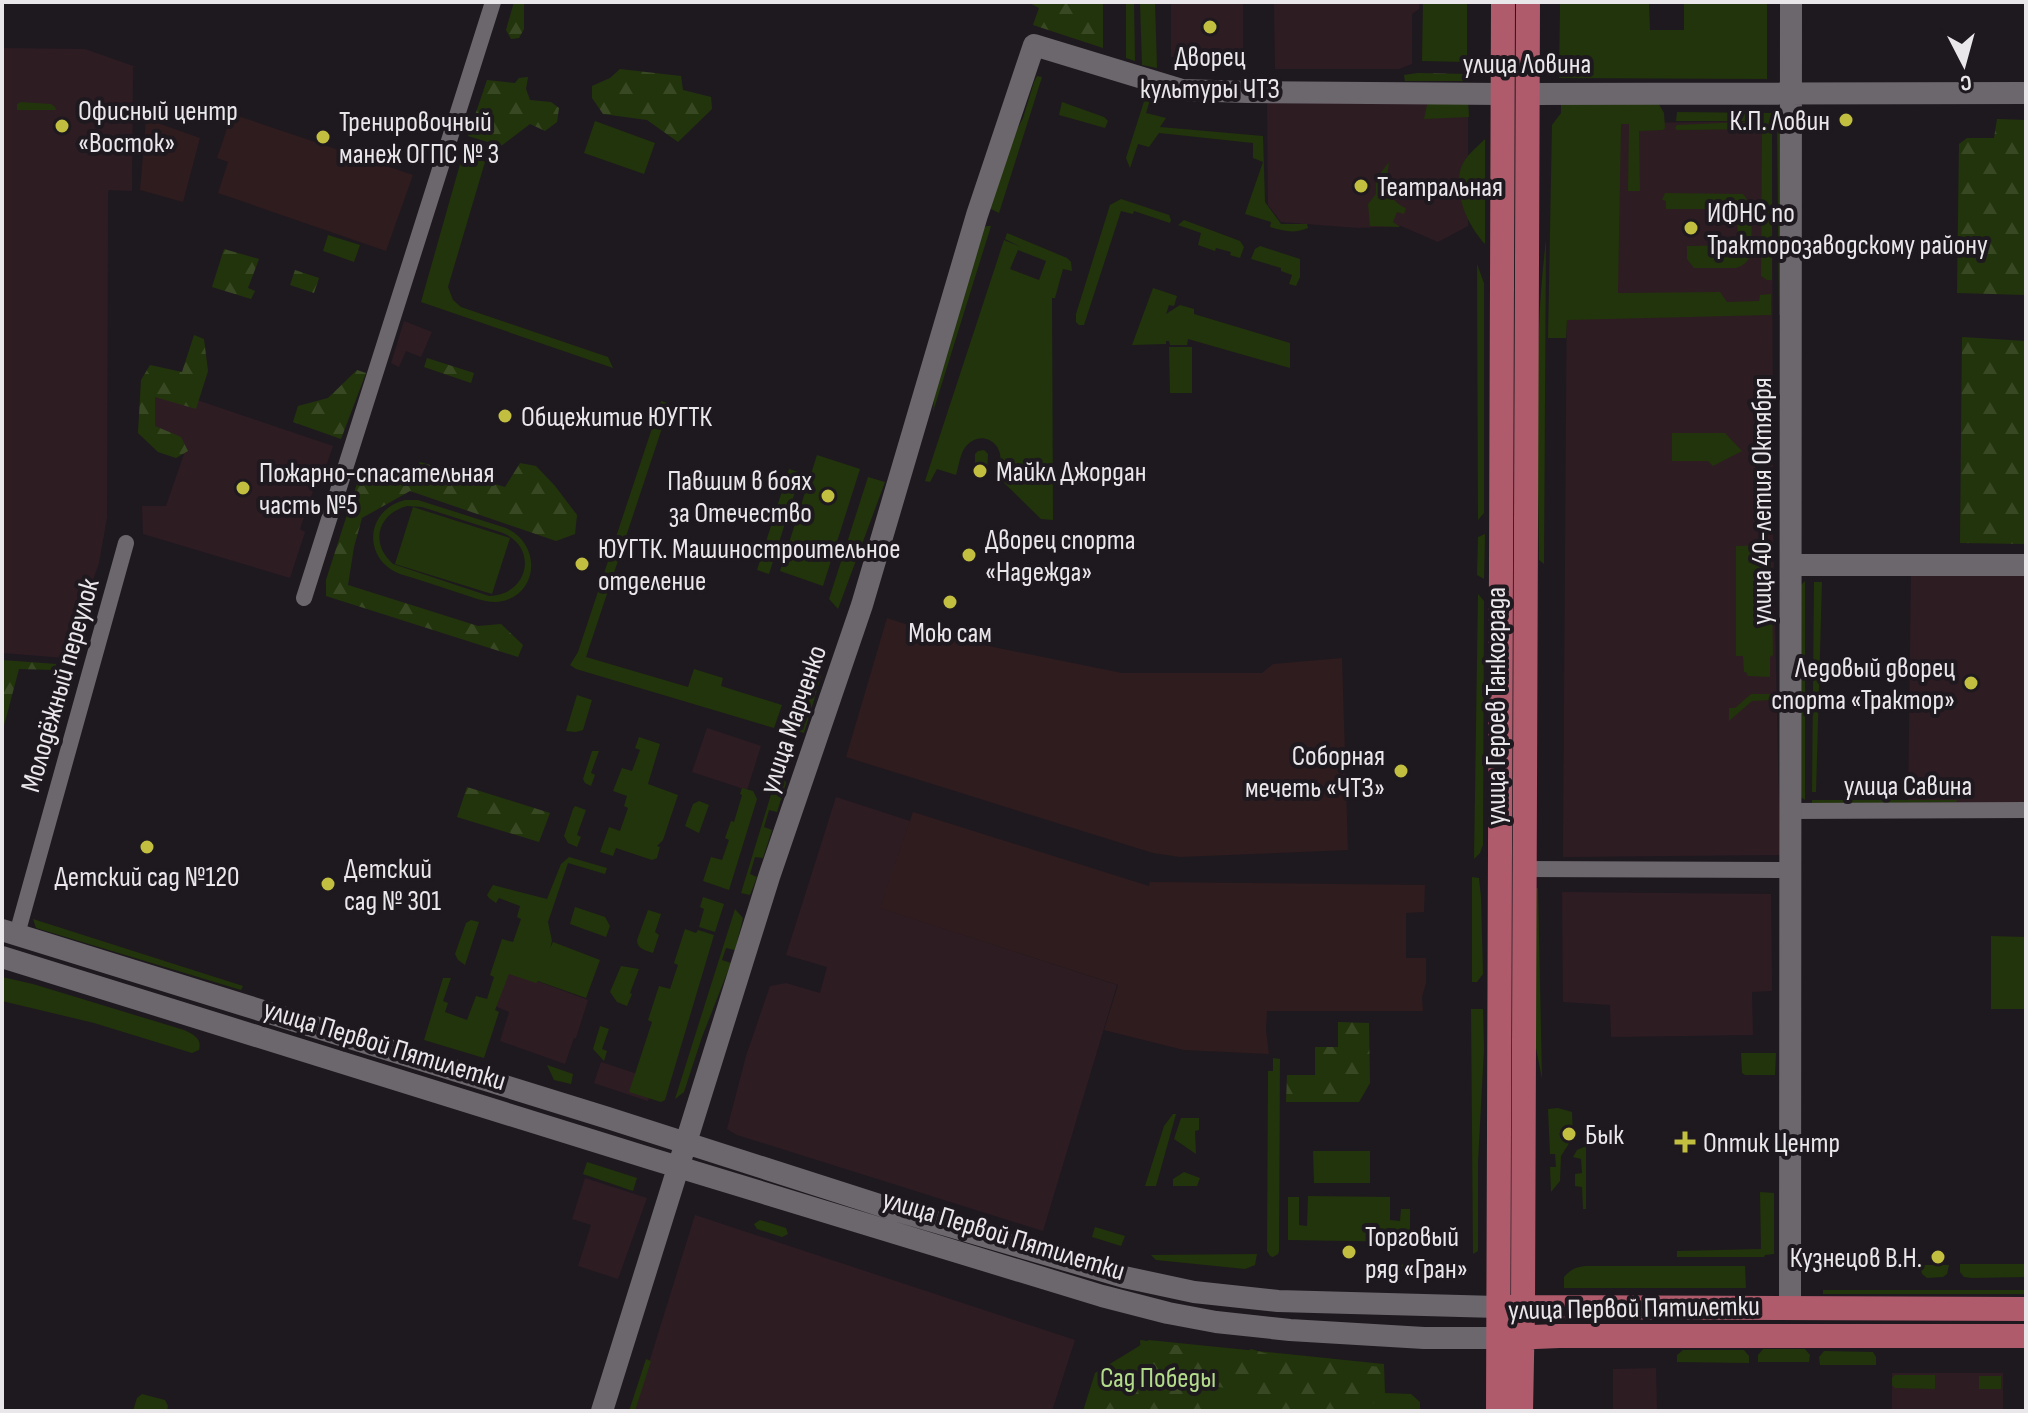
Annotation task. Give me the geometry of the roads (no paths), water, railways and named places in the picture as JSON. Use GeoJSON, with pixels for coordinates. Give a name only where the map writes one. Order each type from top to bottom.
{"type":"FeatureCollection","features":[{"type":"Feature","properties":{"kind":"main road","name":"улица Героев Танкограда"},"geometry":{"type":"LineString","coordinates":[[1498,1411],[1503,2]]}},
{"type":"Feature","properties":{"kind":"main road","name":"улица Героев Танкограда"},"geometry":{"type":"LineString","coordinates":[[1521,1411],[1528,2]]}},
{"type":"Feature","properties":{"kind":"main road","name":"улица Ловина"},"geometry":{"type":"LineString","coordinates":[[1503,94],[1527,94]]}},
{"type":"Feature","properties":{"kind":"main road"},"geometry":{"type":"LineString","coordinates":[[1499,869],[1525,869]]}},
{"type":"Feature","properties":{"kind":"main road","name":"улица Первой Пятилетки"},"geometry":{"type":"LineString","coordinates":[[1497,1307],[2026,1309]]}},
{"type":"Feature","properties":{"kind":"main road","name":"улица 40-летия Октября"},"geometry":{"type":"LineString","coordinates":[[1790,1308],[1790,1336]]}},
{"type":"Feature","properties":{"kind":"main road","name":"улица Первой Пятилетки"},"geometry":{"type":"LineString","coordinates":[[1497,1338],[2026,1336]]}},
{"type":"Feature","properties":{"kind":"street"},"geometry":{"type":"LineString","coordinates":[[304,598],[493,2]]}},
{"type":"Feature","properties":{"kind":"street","name":"улица 40-летия Октября"},"geometry":{"type":"LineString","coordinates":[[1790,1308],[1791,2]]}},
{"type":"Feature","properties":{"kind":"street","name":"улица Ловина"},"geometry":{"type":"LineString","coordinates":[[1034,45],[1182,90],[1503,94]]}},
{"type":"Feature","properties":{"kind":"street","name":"улица Марченко"},"geometry":{"type":"LineString","coordinates":[[602,1411],[769,877],[862,605],[977,215],[1034,45]]}},
{"type":"Feature","properties":{"kind":"street","name":"улица Ловина"},"geometry":{"type":"LineString","coordinates":[[1527,94],[2026,93]]}},
{"type":"Feature","properties":{"kind":"street","name":"Молодёжный переулок"},"geometry":{"type":"LineString","coordinates":[[9,932],[126,543]]}},
{"type":"Feature","properties":{"kind":"street"},"geometry":{"type":"LineString","coordinates":[[1791,565],[2026,565]]}},
{"type":"Feature","properties":{"kind":"street","name":"улица Савина"},"geometry":{"type":"LineString","coordinates":[[1791,811],[2026,810]]}},
{"type":"Feature","properties":{"kind":"street"},"geometry":{"type":"LineString","coordinates":[[1525,869],[1791,870]]}},
{"type":"Feature","properties":{"kind":"street","name":"улица Первой Пятилетки"},"geometry":{"type":"LineString","coordinates":[[9,932],[898,1211],[1124,1277],[1194,1292],[1278,1301],[1497,1307]]}},
{"type":"Feature","properties":{"kind":"street","name":"улица Первой Пятилетки"},"geometry":{"type":"LineString","coordinates":[[2,957],[679,1167],[1102,1296],[1168,1313],[1290,1330],[1424,1338],[1497,1338]]}},
{"type":"Feature","properties":{"kind":"place","name":"Дворец культуры ЧТЗ"},"geometry":{"type":"Point","coordinates":[1210,27]}},
{"type":"Feature","properties":{"kind":"place","name":"К.П. Ловин"},"geometry":{"type":"Point","coordinates":[1846,120]}},
{"type":"Feature","properties":{"kind":"place","name":"Офисный центр «Восток»"},"geometry":{"type":"Point","coordinates":[62,126]}},
{"type":"Feature","properties":{"kind":"place","name":"Тренировочный манеж ОГПС № 3"},"geometry":{"type":"Point","coordinates":[323,137]}},
{"type":"Feature","properties":{"kind":"place","name":"Театральная"},"geometry":{"type":"Point","coordinates":[1361,186]}},
{"type":"Feature","properties":{"kind":"place","name":"ИФНС по Тракторозаводскому району"},"geometry":{"type":"Point","coordinates":[1691,228]}},
{"type":"Feature","properties":{"kind":"place","name":"Общежитие ЮУГТК"},"geometry":{"type":"Point","coordinates":[505,416]}},
{"type":"Feature","properties":{"kind":"place","name":"Майкл Джордан"},"geometry":{"type":"Point","coordinates":[980,471]}},
{"type":"Feature","properties":{"kind":"place","name":"Пожарно-спасательная часть №5"},"geometry":{"type":"Point","coordinates":[243,488]}},
{"type":"Feature","properties":{"kind":"place","name":"Павшим в боях за Отечество"},"geometry":{"type":"Point","coordinates":[828,496]}},
{"type":"Feature","properties":{"kind":"place","name":"Дворец спорта «Надежда»"},"geometry":{"type":"Point","coordinates":[969,555]}},
{"type":"Feature","properties":{"kind":"place","name":"ЮУГТК. Машиностроительное отделение"},"geometry":{"type":"Point","coordinates":[582,564]}},
{"type":"Feature","properties":{"kind":"place","name":"Мою сам"},"geometry":{"type":"Point","coordinates":[950,602]}},
{"type":"Feature","properties":{"kind":"place","name":"Ледовый дворец спорта «Трактор»"},"geometry":{"type":"Point","coordinates":[1971,683]}},
{"type":"Feature","properties":{"kind":"place","name":"Соборная мечеть «ЧТЗ»"},"geometry":{"type":"Point","coordinates":[1401,771]}},
{"type":"Feature","properties":{"kind":"place","name":"Детский сад №120"},"geometry":{"type":"Point","coordinates":[147,847]}},
{"type":"Feature","properties":{"kind":"place","name":"Детский сад № 301"},"geometry":{"type":"Point","coordinates":[328,884]}},
{"type":"Feature","properties":{"kind":"place","name":"Бык"},"geometry":{"type":"Point","coordinates":[1569,1134]}},
{"type":"Feature","properties":{"kind":"place","name":"Оптик Центр"},"geometry":{"type":"Point","coordinates":[1685,1142]}},
{"type":"Feature","properties":{"kind":"place","name":"Торговый ряд «Гран»"},"geometry":{"type":"Point","coordinates":[1349,1252]}},
{"type":"Feature","properties":{"kind":"place","name":"Кузнецов В.Н."},"geometry":{"type":"Point","coordinates":[1938,1257]}},
{"type":"Feature","properties":{"kind":"park label","name":"Сад Победы"},"geometry":{"type":"Point","coordinates":[1158,1377]}}]}
